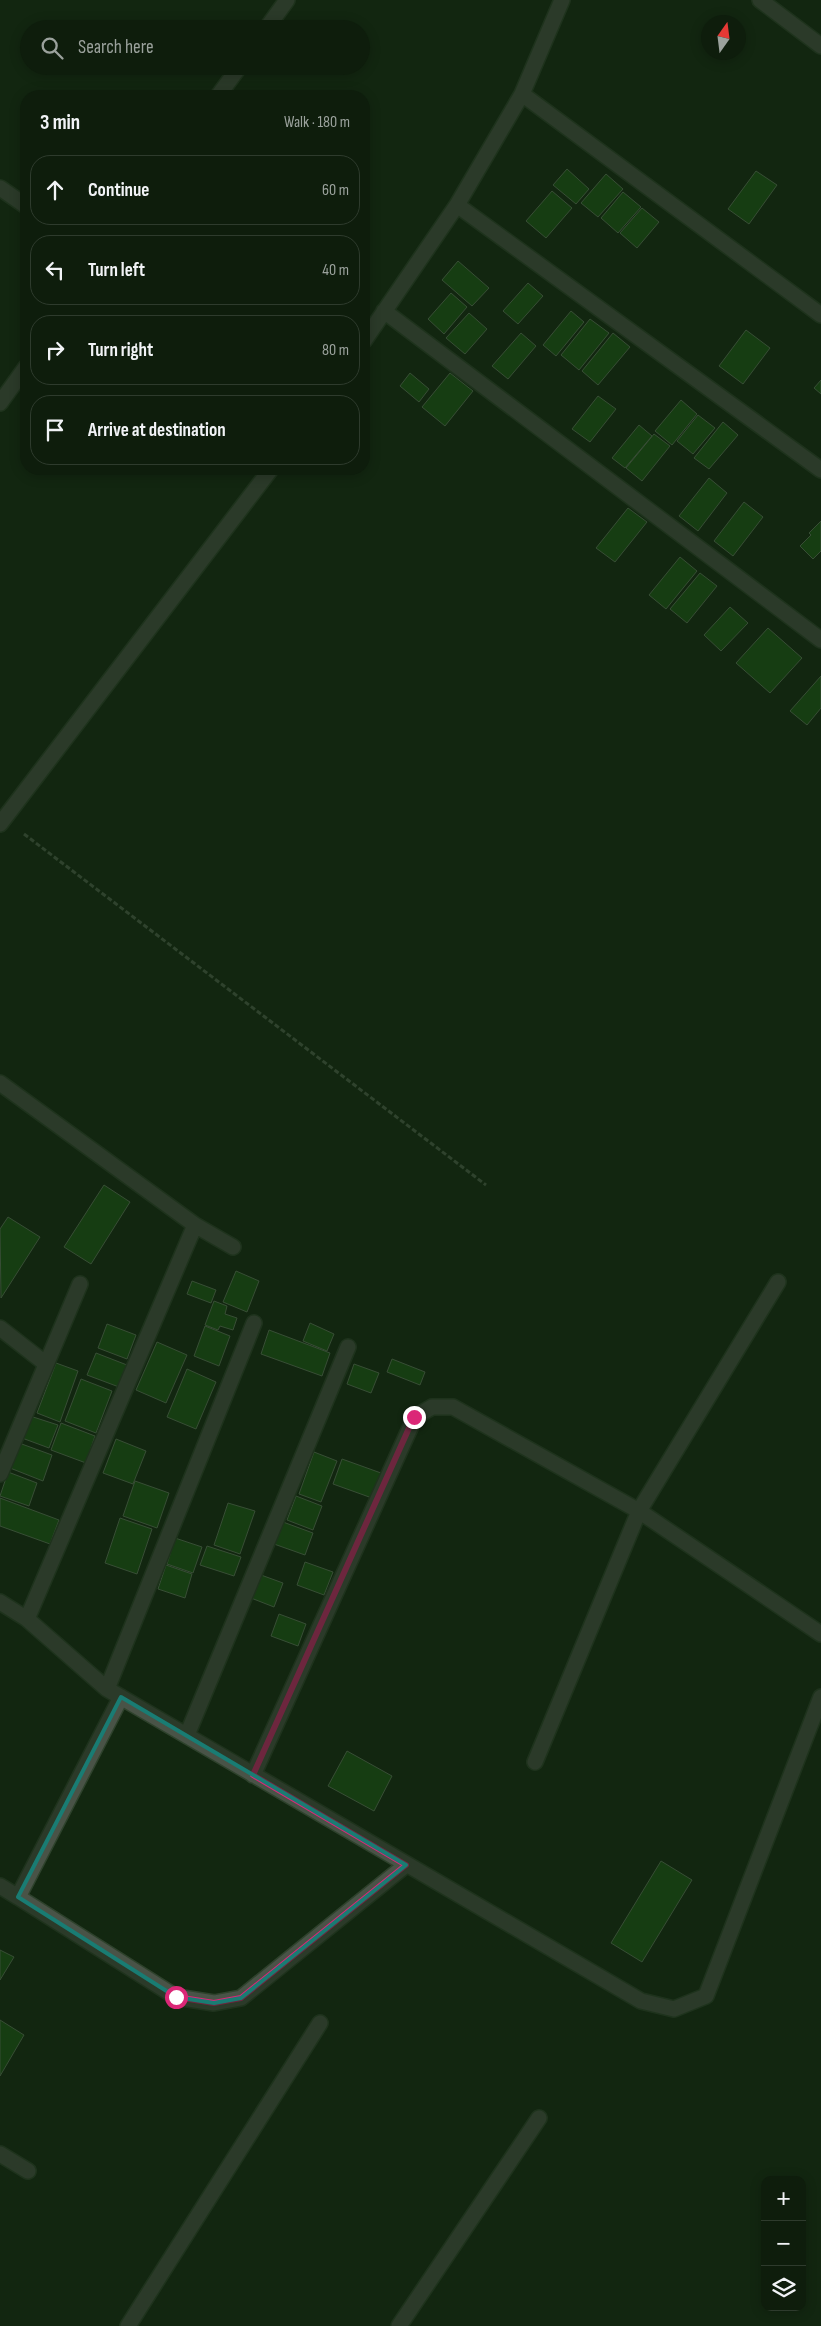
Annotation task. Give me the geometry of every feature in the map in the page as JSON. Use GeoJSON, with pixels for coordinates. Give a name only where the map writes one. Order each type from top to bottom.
{"type":"FeatureCollection","features":[{"type":"Feature","properties":{"kind":"street"},"geometry":{"type":"LineString","coordinates":[[273,20],[287,0]]}},
{"type":"Feature","properties":{"kind":"street"},"geometry":{"type":"LineString","coordinates":[[370,332],[457,205],[522,94],[562,0]]}},
{"type":"Feature","properties":{"kind":"street"},"geometry":{"type":"LineString","coordinates":[[760,0],[821,46]]}},
{"type":"Feature","properties":{"kind":"street"},"geometry":{"type":"LineString","coordinates":[[222,90],[233,75]]}},
{"type":"Feature","properties":{"kind":"street"},"geometry":{"type":"LineString","coordinates":[[522,94],[821,315]]}},
{"type":"Feature","properties":{"kind":"street"},"geometry":{"type":"LineString","coordinates":[[0,188],[20,202]]}},
{"type":"Feature","properties":{"kind":"street"},"geometry":{"type":"LineString","coordinates":[[457,205],[821,470]]}},
{"type":"Feature","properties":{"kind":"street"},"geometry":{"type":"LineString","coordinates":[[384,311],[821,640]]}},
{"type":"Feature","properties":{"kind":"street"},"geometry":{"type":"LineString","coordinates":[[0,404],[20,375]]}},
{"type":"Feature","properties":{"kind":"street"},"geometry":{"type":"LineString","coordinates":[[2,821],[266,475]]}},
{"type":"Feature","properties":{"kind":"street"},"geometry":{"type":"LineString","coordinates":[[0,1083],[195,1225],[233,1247]]}},
{"type":"Feature","properties":{"kind":"street"},"geometry":{"type":"LineString","coordinates":[[27,1619],[195,1225]]}},
{"type":"Feature","properties":{"kind":"street"},"geometry":{"type":"LineString","coordinates":[[535,1762],[639,1510],[778,1282]]}},
{"type":"Feature","properties":{"kind":"street"},"geometry":{"type":"LineString","coordinates":[[0,1474],[80,1284]]}},
{"type":"Feature","properties":{"kind":"street"},"geometry":{"type":"LineString","coordinates":[[107,1688],[254,1323]]}},
{"type":"Feature","properties":{"kind":"street"},"geometry":{"type":"LineString","coordinates":[[0,1328],[46,1364]]}},
{"type":"Feature","properties":{"kind":"street"},"geometry":{"type":"LineString","coordinates":[[187,1735],[348,1347]]}},
{"type":"Feature","properties":{"kind":"street"},"geometry":{"type":"LineString","coordinates":[[253,1775],[414,1417],[432,1407],[453,1407],[639,1510],[821,1634]]}},
{"type":"Feature","properties":{"kind":"street"},"geometry":{"type":"LineString","coordinates":[[0,1602],[27,1619],[107,1688],[406,1865],[642,2001],[674,2009],[706,1996],[821,1697]]}},
{"type":"Feature","properties":{"kind":"street"},"geometry":{"type":"LineString","coordinates":[[18,1897],[121,1696]]}},
{"type":"Feature","properties":{"kind":"street"},"geometry":{"type":"LineString","coordinates":[[0,1886],[176,1997],[214,2003],[241,1998],[406,1865]]}},
{"type":"Feature","properties":{"kind":"street"},"geometry":{"type":"LineString","coordinates":[[128,2326],[320,2024]]}},
{"type":"Feature","properties":{"kind":"street"},"geometry":{"type":"LineString","coordinates":[[398,2326],[539,2118]]}},
{"type":"Feature","properties":{"kind":"street"},"geometry":{"type":"LineString","coordinates":[[0,2154],[28,2171]]}},
{"type":"Feature","properties":{"kind":"path"},"geometry":{"type":"LineString","coordinates":[[2,821],[486,1185]]}},
{"type":"Feature","properties":{"kind":"highlighted area"},"geometry":{"type":"Polygon","coordinates":[[[121,1697],[406,1865],[241,1998],[214,2003],[176,1997],[18,1897],[121,1697]]]}},
{"type":"Feature","properties":{"kind":"building"},"geometry":{"type":"Polygon","coordinates":[[[567,169],[589,189],[576,204],[553,185],[567,169]]]}},
{"type":"Feature","properties":{"kind":"building"},"geometry":{"type":"Polygon","coordinates":[[[756,171],[777,185],[749,224],[728,209],[756,171]]]}},
{"type":"Feature","properties":{"kind":"building"},"geometry":{"type":"Polygon","coordinates":[[[606,174],[623,189],[598,217],[581,203],[606,174]]]}},
{"type":"Feature","properties":{"kind":"building"},"geometry":{"type":"Polygon","coordinates":[[[552,191],[572,208],[546,238],[526,221],[552,191]]]}},
{"type":"Feature","properties":{"kind":"building"},"geometry":{"type":"Polygon","coordinates":[[[623,192],[641,207],[618,233],[601,218],[623,192]]]}},
{"type":"Feature","properties":{"kind":"building"},"geometry":{"type":"Polygon","coordinates":[[[642,208],[659,222],[637,248],[620,233],[642,208]]]}},
{"type":"Feature","properties":{"kind":"building"},"geometry":{"type":"Polygon","coordinates":[[[458,261],[489,288],[472,306],[442,280],[458,261]]]}},
{"type":"Feature","properties":{"kind":"building"},"geometry":{"type":"Polygon","coordinates":[[[528,283],[543,296],[518,324],[503,311],[528,283]]]}},
{"type":"Feature","properties":{"kind":"building"},"geometry":{"type":"Polygon","coordinates":[[[451,293],[467,307],[444,334],[428,319],[451,293]]]}},
{"type":"Feature","properties":{"kind":"building"},"geometry":{"type":"Polygon","coordinates":[[[571,311],[584,322],[556,356],[543,345],[571,311]]]}},
{"type":"Feature","properties":{"kind":"building"},"geometry":{"type":"Polygon","coordinates":[[[469,313],[487,329],[465,354],[446,338],[469,313]]]}},
{"type":"Feature","properties":{"kind":"building"},"geometry":{"type":"Polygon","coordinates":[[[590,319],[609,333],[579,370],[561,355],[590,319]]]}},
{"type":"Feature","properties":{"kind":"building"},"geometry":{"type":"Polygon","coordinates":[[[746,330],[770,348],[743,384],[719,366],[746,330]]]}},
{"type":"Feature","properties":{"kind":"building"},"geometry":{"type":"Polygon","coordinates":[[[521,333],[536,346],[508,379],[492,366],[521,333]]]}},
{"type":"Feature","properties":{"kind":"building"},"geometry":{"type":"Polygon","coordinates":[[[613,333],[630,347],[598,385],[582,371],[613,333]]]}},
{"type":"Feature","properties":{"kind":"building"},"geometry":{"type":"Polygon","coordinates":[[[410,373],[429,389],[419,402],[400,386],[410,373]]]}},
{"type":"Feature","properties":{"kind":"building"},"geometry":{"type":"Polygon","coordinates":[[[450,373],[473,391],[445,426],[422,407],[450,373]]]}},
{"type":"Feature","properties":{"kind":"building"},"geometry":{"type":"Polygon","coordinates":[[[821,380],[821,394],[814,388],[821,380]]]}},
{"type":"Feature","properties":{"kind":"building"},"geometry":{"type":"Polygon","coordinates":[[[598,396],[616,409],[590,442],[572,429],[598,396]]]}},
{"type":"Feature","properties":{"kind":"building"},"geometry":{"type":"Polygon","coordinates":[[[681,400],[697,414],[672,445],[655,431],[681,400]]]}},
{"type":"Feature","properties":{"kind":"building"},"geometry":{"type":"Polygon","coordinates":[[[698,415],[715,428],[693,454],[677,441],[698,415]]]}},
{"type":"Feature","properties":{"kind":"building"},"geometry":{"type":"Polygon","coordinates":[[[723,422],[738,435],[709,469],[694,458],[723,422]]]}},
{"type":"Feature","properties":{"kind":"building"},"geometry":{"type":"Polygon","coordinates":[[[639,425],[652,436],[625,468],[612,458],[639,425]]]}},
{"type":"Feature","properties":{"kind":"building"},"geometry":{"type":"Polygon","coordinates":[[[654,434],[670,446],[642,481],[626,468],[654,434]]]}},
{"type":"Feature","properties":{"kind":"building"},"geometry":{"type":"Polygon","coordinates":[[[709,478],[727,493],[698,531],[679,516],[709,478]]]}},
{"type":"Feature","properties":{"kind":"building"},"geometry":{"type":"Polygon","coordinates":[[[744,502],[763,517],[733,556],[714,541],[744,502]]]}},
{"type":"Feature","properties":{"kind":"building"},"geometry":{"type":"Polygon","coordinates":[[[628,508],[647,522],[615,562],[596,548],[628,508]]]}},
{"type":"Feature","properties":{"kind":"building"},"geometry":{"type":"Polygon","coordinates":[[[821,521],[821,551],[813,559],[800,546],[821,521]]]}},
{"type":"Feature","properties":{"kind":"building"},"geometry":{"type":"Polygon","coordinates":[[[680,557],[697,571],[666,609],[649,595],[680,557]]]}},
{"type":"Feature","properties":{"kind":"building"},"geometry":{"type":"Polygon","coordinates":[[[700,573],[717,586],[687,623],[670,609],[700,573]]]}},
{"type":"Feature","properties":{"kind":"building"},"geometry":{"type":"Polygon","coordinates":[[[730,607],[748,623],[721,651],[704,635],[730,607]]]}},
{"type":"Feature","properties":{"kind":"building"},"geometry":{"type":"Polygon","coordinates":[[[768,628],[802,658],[770,693],[736,663],[768,628]]]}},
{"type":"Feature","properties":{"kind":"building"},"geometry":{"type":"Polygon","coordinates":[[[821,676],[821,708],[807,725],[790,711],[821,676]]]}},
{"type":"Feature","properties":{"kind":"building"},"geometry":{"type":"Polygon","coordinates":[[[104,1185],[130,1202],[91,1264],[64,1247],[104,1185]]]}},
{"type":"Feature","properties":{"kind":"building"},"geometry":{"type":"Polygon","coordinates":[[[8,1217],[40,1237],[1,1298],[0,1229],[8,1217]]]}},
{"type":"Feature","properties":{"kind":"building"},"geometry":{"type":"Polygon","coordinates":[[[236,1271],[259,1281],[247,1312],[223,1302],[236,1271]]]}},
{"type":"Feature","properties":{"kind":"building"},"geometry":{"type":"Polygon","coordinates":[[[192,1281],[216,1290],[211,1303],[187,1294],[192,1281]]]}},
{"type":"Feature","properties":{"kind":"building"},"geometry":{"type":"Polygon","coordinates":[[[214,1301],[227,1306],[225,1314],[237,1318],[233,1330],[220,1326],[218,1330],[205,1325],[214,1301]]]}},
{"type":"Feature","properties":{"kind":"building"},"geometry":{"type":"Polygon","coordinates":[[[310,1323],[334,1334],[327,1351],[303,1341],[310,1323]]]}},
{"type":"Feature","properties":{"kind":"building"},"geometry":{"type":"Polygon","coordinates":[[[107,1324],[136,1335],[127,1359],[98,1348],[107,1324]]]}},
{"type":"Feature","properties":{"kind":"building"},"geometry":{"type":"Polygon","coordinates":[[[205,1326],[230,1336],[219,1366],[194,1356],[205,1326]]]}},
{"type":"Feature","properties":{"kind":"building"},"geometry":{"type":"Polygon","coordinates":[[[269,1330],[330,1353],[322,1376],[261,1354],[269,1330]]]}},
{"type":"Feature","properties":{"kind":"building"},"geometry":{"type":"Polygon","coordinates":[[[157,1342],[187,1355],[166,1403],[136,1390],[157,1342]]]}},
{"type":"Feature","properties":{"kind":"building"},"geometry":{"type":"Polygon","coordinates":[[[96,1353],[127,1365],[119,1387],[87,1375],[96,1353]]]}},
{"type":"Feature","properties":{"kind":"building"},"geometry":{"type":"Polygon","coordinates":[[[392,1359],[425,1372],[420,1385],[387,1372],[392,1359]]]}},
{"type":"Feature","properties":{"kind":"building"},"geometry":{"type":"Polygon","coordinates":[[[56,1363],[78,1371],[60,1422],[37,1413],[56,1363]]]}},
{"type":"Feature","properties":{"kind":"building"},"geometry":{"type":"Polygon","coordinates":[[[354,1364],[379,1373],[371,1393],[347,1384],[354,1364]]]}},
{"type":"Feature","properties":{"kind":"building"},"geometry":{"type":"Polygon","coordinates":[[[187,1369],[216,1382],[196,1429],[167,1417],[187,1369]]]}},
{"type":"Feature","properties":{"kind":"building"},"geometry":{"type":"Polygon","coordinates":[[[81,1379],[112,1391],[96,1433],[65,1421],[81,1379]]]}},
{"type":"Feature","properties":{"kind":"building"},"geometry":{"type":"Polygon","coordinates":[[[30,1416],[58,1425],[49,1448],[22,1438],[30,1416]]]}},
{"type":"Feature","properties":{"kind":"building"},"geometry":{"type":"Polygon","coordinates":[[[61,1423],[95,1436],[86,1463],[51,1450],[61,1423]]]}},
{"type":"Feature","properties":{"kind":"building"},"geometry":{"type":"Polygon","coordinates":[[[116,1439],[146,1451],[133,1484],[103,1473],[116,1439]]]}},
{"type":"Feature","properties":{"kind":"building"},"geometry":{"type":"Polygon","coordinates":[[[19,1443],[52,1455],[43,1481],[10,1468],[19,1443]]]}},
{"type":"Feature","properties":{"kind":"building"},"geometry":{"type":"Polygon","coordinates":[[[314,1452],[337,1461],[321,1502],[299,1494],[314,1452]]]}},
{"type":"Feature","properties":{"kind":"building"},"geometry":{"type":"Polygon","coordinates":[[[342,1459],[381,1473],[372,1498],[333,1484],[342,1459]]]}},
{"type":"Feature","properties":{"kind":"building"},"geometry":{"type":"Polygon","coordinates":[[[8,1472],[37,1483],[29,1506],[0,1496],[8,1472]]]}},
{"type":"Feature","properties":{"kind":"building"},"geometry":{"type":"Polygon","coordinates":[[[135,1481],[169,1493],[157,1528],[123,1516],[135,1481]]]}},
{"type":"Feature","properties":{"kind":"building"},"geometry":{"type":"Polygon","coordinates":[[[296,1496],[322,1506],[313,1530],[287,1520],[296,1496]]]}},
{"type":"Feature","properties":{"kind":"building"},"geometry":{"type":"Polygon","coordinates":[[[0,1498],[59,1520],[50,1544],[0,1526],[0,1498]]]}},
{"type":"Feature","properties":{"kind":"building"},"geometry":{"type":"Polygon","coordinates":[[[228,1503],[255,1511],[240,1554],[214,1545],[228,1503]]]}},
{"type":"Feature","properties":{"kind":"building"},"geometry":{"type":"Polygon","coordinates":[[[120,1518],[152,1529],[137,1574],[105,1563],[120,1518]]]}},
{"type":"Feature","properties":{"kind":"building"},"geometry":{"type":"Polygon","coordinates":[[[283,1522],[313,1533],[305,1555],[274,1544],[283,1522]]]}},
{"type":"Feature","properties":{"kind":"building"},"geometry":{"type":"Polygon","coordinates":[[[175,1538],[202,1547],[193,1573],[167,1564],[175,1538]]]}},
{"type":"Feature","properties":{"kind":"building"},"geometry":{"type":"Polygon","coordinates":[[[207,1546],[241,1557],[234,1576],[200,1565],[207,1546]]]}},
{"type":"Feature","properties":{"kind":"building"},"geometry":{"type":"Polygon","coordinates":[[[305,1562],[333,1572],[324,1595],[297,1585],[305,1562]]]}},
{"type":"Feature","properties":{"kind":"building"},"geometry":{"type":"Polygon","coordinates":[[[166,1565],[192,1574],[185,1598],[158,1589],[166,1565]]]}},
{"type":"Feature","properties":{"kind":"building"},"geometry":{"type":"Polygon","coordinates":[[[261,1575],[283,1583],[274,1607],[251,1598],[261,1575]]]}},
{"type":"Feature","properties":{"kind":"building"},"geometry":{"type":"Polygon","coordinates":[[[279,1614],[306,1624],[298,1646],[271,1636],[279,1614]]]}},
{"type":"Feature","properties":{"kind":"building"},"geometry":{"type":"Polygon","coordinates":[[[347,1751],[392,1776],[374,1811],[328,1786],[347,1751]]]}},
{"type":"Feature","properties":{"kind":"building"},"geometry":{"type":"Polygon","coordinates":[[[661,1861],[692,1880],[642,1962],[611,1943],[661,1861]]]}},
{"type":"Feature","properties":{"kind":"building"},"geometry":{"type":"Polygon","coordinates":[[[0,1950],[14,1957],[0,1980],[0,1950]]]}},
{"type":"Feature","properties":{"kind":"building"},"geometry":{"type":"Polygon","coordinates":[[[0,2020],[24,2035],[0,2076],[0,2020]]]}},
{"type":"Feature","properties":{"kind":"route"},"geometry":{"type":"LineString","coordinates":[[176,1997],[214,2003],[241,1998],[406,1865],[253,1775],[414,1417]]}}]}
